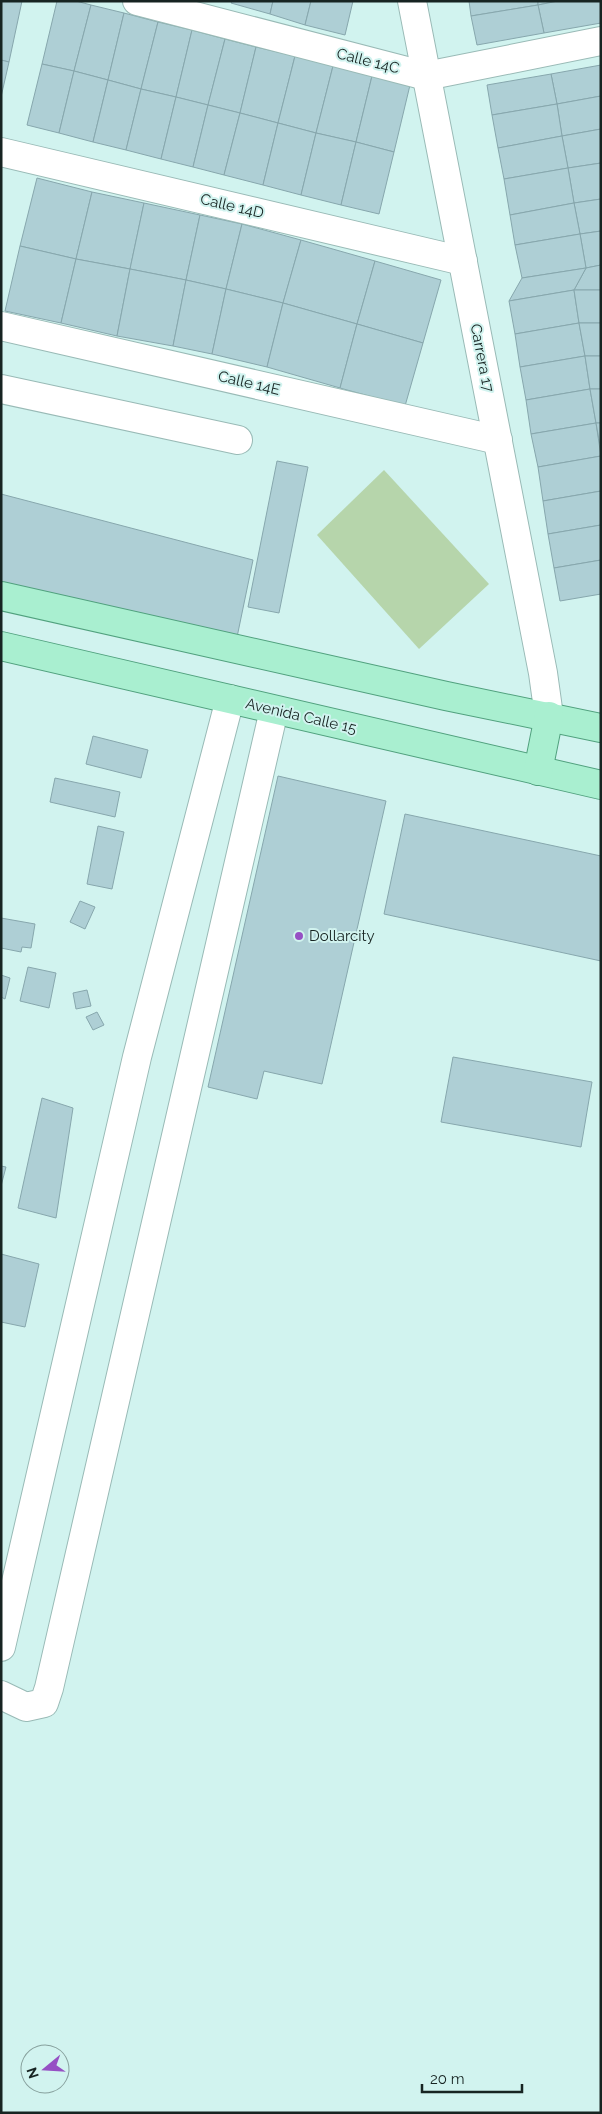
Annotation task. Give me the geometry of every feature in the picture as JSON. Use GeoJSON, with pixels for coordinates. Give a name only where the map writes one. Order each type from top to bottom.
{"type":"FeatureCollection","features":[{"type":"Feature","properties":{"kind":"main road"},"geometry":{"type":"LineString","coordinates":[[1,596],[436,694],[601,728]]}},
{"type":"Feature","properties":{"kind":"main road","name":"Avenida Calle 15"},"geometry":{"type":"LineString","coordinates":[[1,646],[601,785]]}},
{"type":"Feature","properties":{"kind":"main road"},"geometry":{"type":"LineString","coordinates":[[538,771],[548,716]]}},
{"type":"Feature","properties":{"kind":"street","name":"Calle 14C"},"geometry":{"type":"LineString","coordinates":[[137,1],[426,76],[601,41]]}},
{"type":"Feature","properties":{"kind":"street","name":"Carrera 17"},"geometry":{"type":"LineString","coordinates":[[412,1],[543,674],[548,716]]}},
{"type":"Feature","properties":{"kind":"street","name":"Calle 14D"},"geometry":{"type":"LineString","coordinates":[[1,152],[462,261]]}},
{"type":"Feature","properties":{"kind":"street","name":"Calle 14E"},"geometry":{"type":"LineString","coordinates":[[1,326],[498,440]]}},
{"type":"Feature","properties":{"kind":"street"},"geometry":{"type":"LineString","coordinates":[[1,389],[238,440]]}},
{"type":"Feature","properties":{"kind":"street"},"geometry":{"type":"LineString","coordinates":[[3,1631],[137,1057],[230,699]]}},
{"type":"Feature","properties":{"kind":"street"},"geometry":{"type":"LineString","coordinates":[[1,1696],[26,1707],[44,1703],[49,1688],[274,710]]}},
{"type":"Feature","properties":{"kind":"green space"},"geometry":{"type":"Polygon","coordinates":[[[384,470],[489,584],[419,649],[317,535],[384,470]]]}},
{"type":"Feature","properties":{"kind":"building"},"geometry":{"type":"Polygon","coordinates":[[[1,1],[22,1],[9,62],[1,60],[1,1]]]}},
{"type":"Feature","properties":{"kind":"building"},"geometry":{"type":"Polygon","coordinates":[[[57,1],[76,1],[91,5],[74,71],[42,64],[57,1]]]}},
{"type":"Feature","properties":{"kind":"building"},"geometry":{"type":"Polygon","coordinates":[[[232,1],[273,1],[270,14],[231,3],[232,1]]]}},
{"type":"Feature","properties":{"kind":"building"},"geometry":{"type":"Polygon","coordinates":[[[273,1],[311,1],[305,25],[270,14],[273,1]]]}},
{"type":"Feature","properties":{"kind":"building"},"geometry":{"type":"Polygon","coordinates":[[[311,1],[353,1],[345,35],[305,25],[311,1]]]}},
{"type":"Feature","properties":{"kind":"building"},"geometry":{"type":"Polygon","coordinates":[[[469,1],[538,1],[538,5],[471,16],[469,1]]]}},
{"type":"Feature","properties":{"kind":"building"},"geometry":{"type":"Polygon","coordinates":[[[538,1],[558,1],[538,5],[538,1]]]}},
{"type":"Feature","properties":{"kind":"building"},"geometry":{"type":"Polygon","coordinates":[[[558,1],[601,1],[601,23],[544,33],[538,5],[558,1]]]}},
{"type":"Feature","properties":{"kind":"building"},"geometry":{"type":"Polygon","coordinates":[[[91,5],[124,13],[108,80],[74,71],[91,5]]]}},
{"type":"Feature","properties":{"kind":"building"},"geometry":{"type":"Polygon","coordinates":[[[538,5],[544,33],[477,45],[471,16],[538,5]]]}},
{"type":"Feature","properties":{"kind":"building"},"geometry":{"type":"Polygon","coordinates":[[[124,13],[158,22],[141,89],[108,80],[124,13]]]}},
{"type":"Feature","properties":{"kind":"building"},"geometry":{"type":"Polygon","coordinates":[[[158,22],[192,30],[176,97],[141,89],[158,22]]]}},
{"type":"Feature","properties":{"kind":"building"},"geometry":{"type":"Polygon","coordinates":[[[192,30],[225,39],[208,105],[176,97],[192,30]]]}},
{"type":"Feature","properties":{"kind":"building"},"geometry":{"type":"Polygon","coordinates":[[[225,39],[256,47],[240,113],[208,105],[225,39]]]}},
{"type":"Feature","properties":{"kind":"building"},"geometry":{"type":"Polygon","coordinates":[[[256,47],[295,56],[278,123],[240,113],[256,47]]]}},
{"type":"Feature","properties":{"kind":"building"},"geometry":{"type":"Polygon","coordinates":[[[295,56],[333,66],[316,133],[278,123],[295,56]]]}},
{"type":"Feature","properties":{"kind":"building"},"geometry":{"type":"Polygon","coordinates":[[[1,60],[9,62],[1,97],[1,60]]]}},
{"type":"Feature","properties":{"kind":"building"},"geometry":{"type":"Polygon","coordinates":[[[42,64],[74,71],[59,133],[27,125],[42,64]]]}},
{"type":"Feature","properties":{"kind":"building"},"geometry":{"type":"Polygon","coordinates":[[[601,65],[601,96],[557,104],[551,74],[601,65]]]}},
{"type":"Feature","properties":{"kind":"building"},"geometry":{"type":"Polygon","coordinates":[[[333,66],[372,76],[356,142],[316,133],[333,66]]]}},
{"type":"Feature","properties":{"kind":"building"},"geometry":{"type":"Polygon","coordinates":[[[74,71],[108,80],[93,142],[59,133],[74,71]]]}},
{"type":"Feature","properties":{"kind":"building"},"geometry":{"type":"Polygon","coordinates":[[[551,74],[557,104],[492,115],[487,85],[551,74]]]}},
{"type":"Feature","properties":{"kind":"building"},"geometry":{"type":"Polygon","coordinates":[[[372,76],[410,85],[394,152],[356,142],[372,76]]]}},
{"type":"Feature","properties":{"kind":"building"},"geometry":{"type":"Polygon","coordinates":[[[108,80],[141,89],[126,150],[93,142],[108,80]]]}},
{"type":"Feature","properties":{"kind":"building"},"geometry":{"type":"Polygon","coordinates":[[[141,89],[176,97],[161,159],[126,150],[141,89]]]}},
{"type":"Feature","properties":{"kind":"building"},"geometry":{"type":"Polygon","coordinates":[[[601,96],[601,129],[562,136],[557,104],[601,96]]]}},
{"type":"Feature","properties":{"kind":"building"},"geometry":{"type":"Polygon","coordinates":[[[176,97],[208,105],[193,167],[161,159],[176,97]]]}},
{"type":"Feature","properties":{"kind":"building"},"geometry":{"type":"Polygon","coordinates":[[[557,104],[562,136],[498,148],[492,115],[557,104]]]}},
{"type":"Feature","properties":{"kind":"building"},"geometry":{"type":"Polygon","coordinates":[[[208,105],[240,113],[224,175],[193,167],[208,105]]]}},
{"type":"Feature","properties":{"kind":"building"},"geometry":{"type":"Polygon","coordinates":[[[240,113],[278,123],[263,185],[224,175],[240,113]]]}},
{"type":"Feature","properties":{"kind":"building"},"geometry":{"type":"Polygon","coordinates":[[[278,123],[316,133],[301,195],[263,185],[278,123]]]}},
{"type":"Feature","properties":{"kind":"building"},"geometry":{"type":"Polygon","coordinates":[[[601,129],[601,163],[568,168],[562,136],[601,129]]]}},
{"type":"Feature","properties":{"kind":"building"},"geometry":{"type":"Polygon","coordinates":[[[316,133],[356,142],[341,205],[301,195],[316,133]]]}},
{"type":"Feature","properties":{"kind":"building"},"geometry":{"type":"Polygon","coordinates":[[[562,136],[568,168],[504,179],[498,148],[562,136]]]}},
{"type":"Feature","properties":{"kind":"building"},"geometry":{"type":"Polygon","coordinates":[[[356,142],[394,152],[379,214],[341,205],[356,142]]]}},
{"type":"Feature","properties":{"kind":"building"},"geometry":{"type":"Polygon","coordinates":[[[601,163],[601,199],[574,203],[568,168],[601,163]]]}},
{"type":"Feature","properties":{"kind":"building"},"geometry":{"type":"Polygon","coordinates":[[[568,168],[574,203],[510,215],[504,179],[568,168]]]}},
{"type":"Feature","properties":{"kind":"building"},"geometry":{"type":"Polygon","coordinates":[[[37,178],[92,192],[76,259],[20,246],[37,178]]]}},
{"type":"Feature","properties":{"kind":"building"},"geometry":{"type":"Polygon","coordinates":[[[92,192],[144,203],[130,269],[76,259],[92,192]]]}},
{"type":"Feature","properties":{"kind":"building"},"geometry":{"type":"Polygon","coordinates":[[[601,199],[601,231],[580,234],[574,203],[601,199]]]}},
{"type":"Feature","properties":{"kind":"building"},"geometry":{"type":"Polygon","coordinates":[[[144,203],[200,215],[186,280],[130,269],[144,203]]]}},
{"type":"Feature","properties":{"kind":"building"},"geometry":{"type":"Polygon","coordinates":[[[574,203],[580,234],[515,245],[510,215],[574,203]]]}},
{"type":"Feature","properties":{"kind":"building"},"geometry":{"type":"Polygon","coordinates":[[[200,215],[242,224],[226,289],[186,280],[200,215]]]}},
{"type":"Feature","properties":{"kind":"building"},"geometry":{"type":"Polygon","coordinates":[[[242,224],[301,240],[283,303],[226,289],[242,224]]]}},
{"type":"Feature","properties":{"kind":"building"},"geometry":{"type":"Polygon","coordinates":[[[601,231],[601,265],[586,268],[580,234],[601,231]]]}},
{"type":"Feature","properties":{"kind":"building"},"geometry":{"type":"Polygon","coordinates":[[[580,234],[586,268],[522,278],[515,245],[580,234]]]}},
{"type":"Feature","properties":{"kind":"building"},"geometry":{"type":"Polygon","coordinates":[[[301,240],[375,261],[357,324],[283,303],[301,240]]]}},
{"type":"Feature","properties":{"kind":"building"},"geometry":{"type":"Polygon","coordinates":[[[20,246],[76,259],[61,323],[5,311],[20,246]]]}},
{"type":"Feature","properties":{"kind":"building"},"geometry":{"type":"Polygon","coordinates":[[[76,259],[130,269],[117,336],[61,323],[76,259]]]}},
{"type":"Feature","properties":{"kind":"building"},"geometry":{"type":"Polygon","coordinates":[[[375,261],[441,280],[423,343],[357,324],[375,261]]]}},
{"type":"Feature","properties":{"kind":"building"},"geometry":{"type":"Polygon","coordinates":[[[601,265],[601,290],[574,290],[586,268],[601,265]]]}},
{"type":"Feature","properties":{"kind":"building"},"geometry":{"type":"Polygon","coordinates":[[[586,268],[574,290],[509,301],[522,278],[586,268]]]}},
{"type":"Feature","properties":{"kind":"building"},"geometry":{"type":"Polygon","coordinates":[[[130,269],[186,280],[173,346],[117,336],[130,269]]]}},
{"type":"Feature","properties":{"kind":"building"},"geometry":{"type":"Polygon","coordinates":[[[186,280],[226,289],[212,354],[173,346],[186,280]]]}},
{"type":"Feature","properties":{"kind":"building"},"geometry":{"type":"Polygon","coordinates":[[[226,289],[283,303],[267,367],[212,354],[226,289]]]}},
{"type":"Feature","properties":{"kind":"building"},"geometry":{"type":"Polygon","coordinates":[[[574,290],[579,323],[515,334],[509,301],[574,290]]]}},
{"type":"Feature","properties":{"kind":"building"},"geometry":{"type":"Polygon","coordinates":[[[574,290],[601,290],[601,323],[579,323],[574,290]]]}},
{"type":"Feature","properties":{"kind":"building"},"geometry":{"type":"Polygon","coordinates":[[[283,303],[357,324],[340,388],[267,367],[283,303]]]}},
{"type":"Feature","properties":{"kind":"building"},"geometry":{"type":"Polygon","coordinates":[[[579,323],[585,356],[520,367],[515,334],[579,323]]]}},
{"type":"Feature","properties":{"kind":"building"},"geometry":{"type":"Polygon","coordinates":[[[579,323],[601,323],[601,356],[585,356],[579,323]]]}},
{"type":"Feature","properties":{"kind":"building"},"geometry":{"type":"Polygon","coordinates":[[[357,324],[423,343],[405,406],[340,388],[357,324]]]}},
{"type":"Feature","properties":{"kind":"building"},"geometry":{"type":"Polygon","coordinates":[[[585,356],[590,389],[526,400],[520,367],[585,356]]]}},
{"type":"Feature","properties":{"kind":"building"},"geometry":{"type":"Polygon","coordinates":[[[585,356],[601,356],[601,389],[590,389],[585,356]]]}},
{"type":"Feature","properties":{"kind":"building"},"geometry":{"type":"Polygon","coordinates":[[[590,389],[596,423],[531,434],[526,400],[590,389]]]}},
{"type":"Feature","properties":{"kind":"building"},"geometry":{"type":"Polygon","coordinates":[[[590,389],[601,389],[601,423],[596,423],[590,389]]]}},
{"type":"Feature","properties":{"kind":"building"},"geometry":{"type":"Polygon","coordinates":[[[596,423],[601,456],[538,467],[531,434],[596,423]]]}},
{"type":"Feature","properties":{"kind":"building"},"geometry":{"type":"Polygon","coordinates":[[[596,423],[601,423],[601,451],[596,423]]]}},
{"type":"Feature","properties":{"kind":"building"},"geometry":{"type":"Polygon","coordinates":[[[601,456],[601,491],[543,501],[538,467],[601,456]]]}},
{"type":"Feature","properties":{"kind":"building"},"geometry":{"type":"Polygon","coordinates":[[[277,461],[308,467],[279,613],[248,607],[277,461]]]}},
{"type":"Feature","properties":{"kind":"building"},"geometry":{"type":"Polygon","coordinates":[[[601,491],[601,525],[548,534],[543,501],[601,491]]]}},
{"type":"Feature","properties":{"kind":"building"},"geometry":{"type":"Polygon","coordinates":[[[1,494],[253,560],[236,642],[1,585],[1,494]]]}},
{"type":"Feature","properties":{"kind":"building"},"geometry":{"type":"Polygon","coordinates":[[[601,525],[601,560],[554,568],[548,534],[601,525]]]}},
{"type":"Feature","properties":{"kind":"building"},"geometry":{"type":"Polygon","coordinates":[[[601,560],[601,594],[560,601],[554,568],[601,560]]]}},
{"type":"Feature","properties":{"kind":"building"},"geometry":{"type":"Polygon","coordinates":[[[93,736],[148,750],[141,778],[86,764],[93,736]]]}},
{"type":"Feature","properties":{"kind":"building","name":"Dollarcity"},"geometry":{"type":"Polygon","coordinates":[[[278,776],[386,801],[322,1084],[264,1071],[257,1099],[208,1087],[278,776]]]}},
{"type":"Feature","properties":{"kind":"building"},"geometry":{"type":"Polygon","coordinates":[[[55,778],[120,792],[115,817],[50,802],[55,778]]]}},
{"type":"Feature","properties":{"kind":"building"},"geometry":{"type":"Polygon","coordinates":[[[405,814],[601,856],[601,961],[384,914],[405,814]]]}},
{"type":"Feature","properties":{"kind":"building"},"geometry":{"type":"Polygon","coordinates":[[[98,826],[124,832],[112,889],[87,884],[98,826]]]}},
{"type":"Feature","properties":{"kind":"building"},"geometry":{"type":"Polygon","coordinates":[[[80,901],[95,907],[85,929],[70,922],[80,901]]]}},
{"type":"Feature","properties":{"kind":"building"},"geometry":{"type":"Polygon","coordinates":[[[1,918],[35,924],[31,948],[22,947],[21,952],[1,948],[1,918]]]}},
{"type":"Feature","properties":{"kind":"building"},"geometry":{"type":"Polygon","coordinates":[[[28,967],[56,973],[49,1008],[20,1001],[28,967]]]}},
{"type":"Feature","properties":{"kind":"building"},"geometry":{"type":"Polygon","coordinates":[[[1,975],[10,978],[5,999],[1,997],[1,975]]]}},
{"type":"Feature","properties":{"kind":"building"},"geometry":{"type":"Polygon","coordinates":[[[87,990],[91,1006],[76,1009],[73,993],[87,990]]]}},
{"type":"Feature","properties":{"kind":"building"},"geometry":{"type":"Polygon","coordinates":[[[97,1012],[104,1025],[93,1030],[86,1017],[97,1012]]]}},
{"type":"Feature","properties":{"kind":"building"},"geometry":{"type":"Polygon","coordinates":[[[453,1057],[592,1082],[581,1147],[441,1122],[453,1057]]]}},
{"type":"Feature","properties":{"kind":"building"},"geometry":{"type":"Polygon","coordinates":[[[42,1098],[73,1108],[56,1218],[18,1208],[42,1098]]]}},
{"type":"Feature","properties":{"kind":"building"},"geometry":{"type":"Polygon","coordinates":[[[1,1166],[6,1167],[1,1186],[1,1166]]]}},
{"type":"Feature","properties":{"kind":"building"},"geometry":{"type":"Polygon","coordinates":[[[1,1254],[39,1264],[25,1327],[1,1322],[1,1254]]]}},
{"type":"Feature","properties":{"kind":"place","name":"Dollarcity"},"geometry":{"type":"Point","coordinates":[299,936]}}]}
